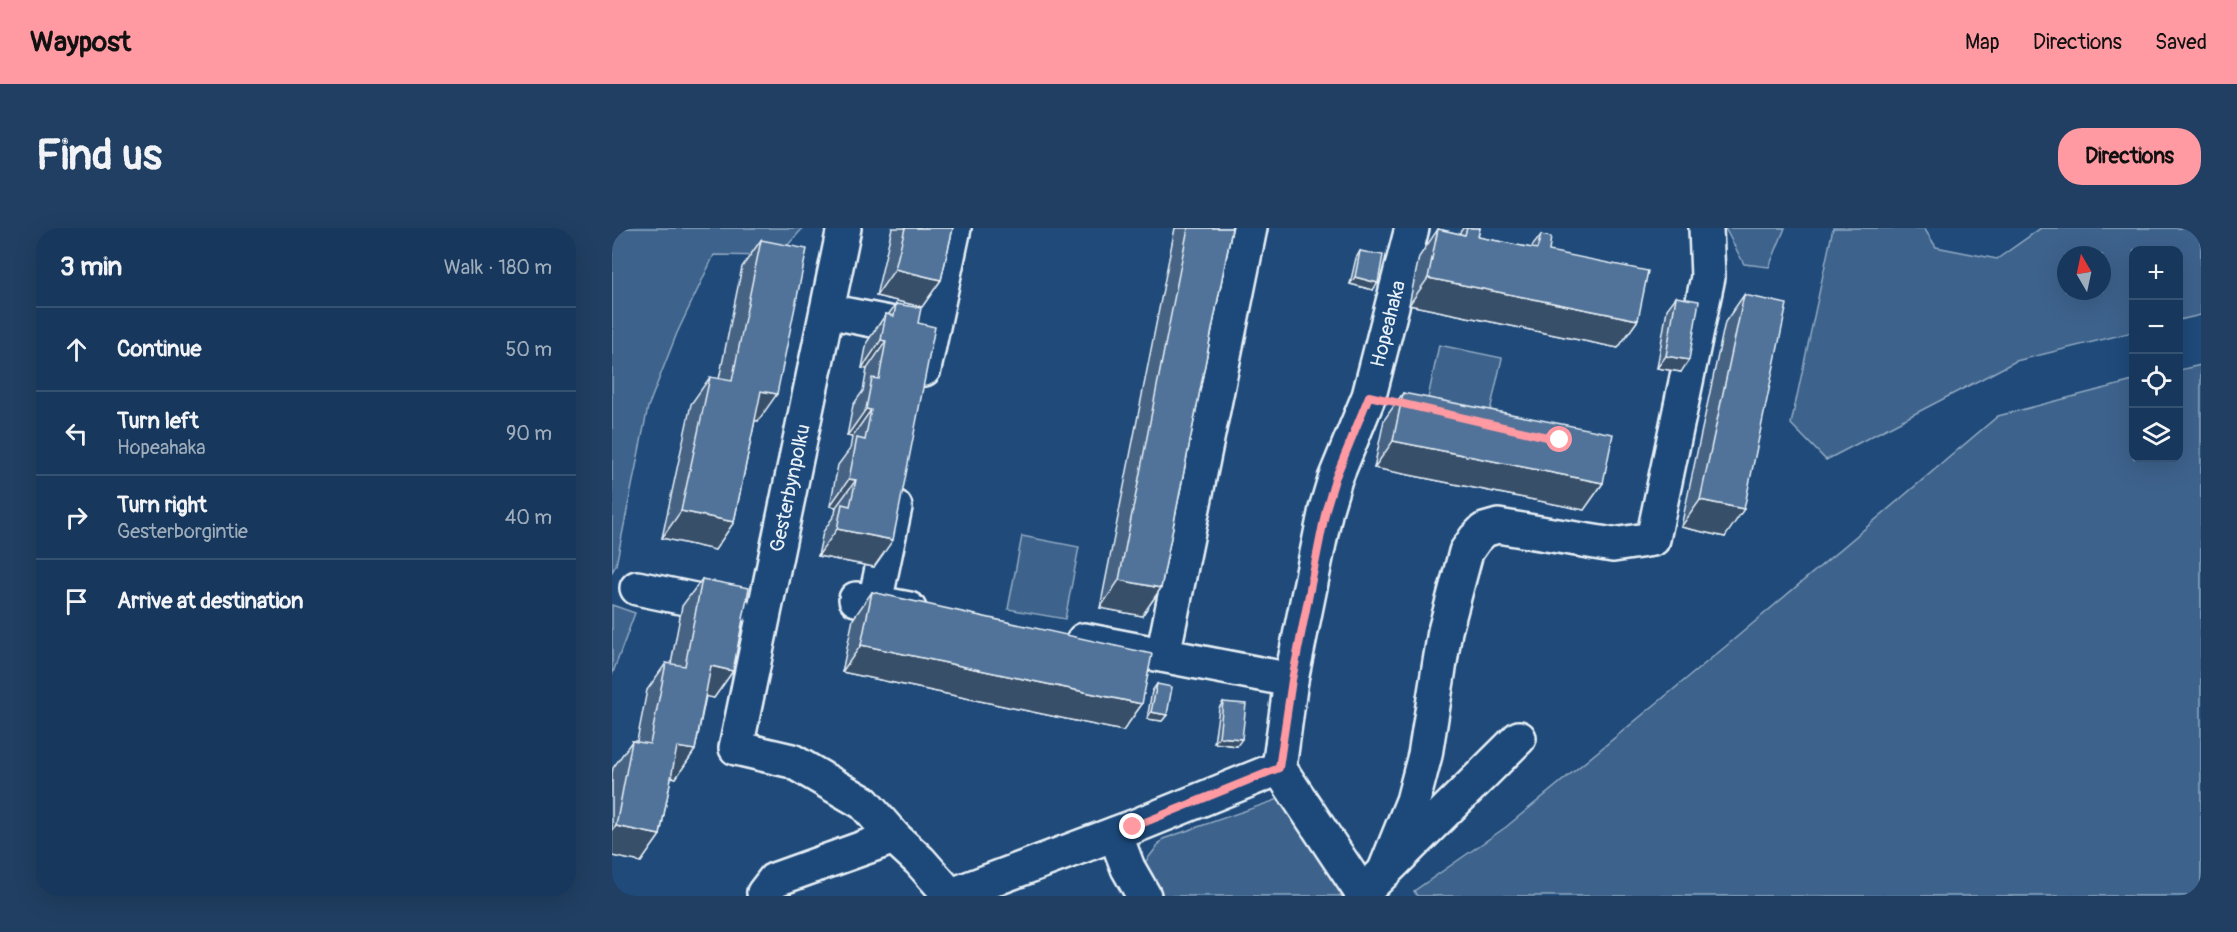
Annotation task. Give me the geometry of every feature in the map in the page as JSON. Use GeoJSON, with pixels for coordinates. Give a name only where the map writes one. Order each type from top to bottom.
{"type":"FeatureCollection","features":[{"type":"Feature","properties":{"kind":"street","name":"Gesterbynpolku"},"geometry":{"type":"LineString","coordinates":[[844,228],[736,748],[792,761],[864,803],[894,837]]}},
{"type":"Feature","properties":{"kind":"street"},"geometry":{"type":"LineString","coordinates":[[917,402],[954,228]]}},
{"type":"Feature","properties":{"kind":"street"},"geometry":{"type":"LineString","coordinates":[[1163,655],[1250,228]]}},
{"type":"Feature","properties":{"kind":"street"},"geometry":{"type":"LineString","coordinates":[[1385,870],[1413,801],[1425,755],[1445,631],[1466,552],[1475,539],[1484,531],[1498,526],[1613,545],[1653,539],[1708,278],[1706,228]]}},
{"type":"Feature","properties":{"kind":"street","name":"Hopeahaka"},"geometry":{"type":"LineString","coordinates":[[1279,768],[1292,680],[1326,509],[1335,479],[1369,396],[1407,229]]}},
{"type":"Feature","properties":{"kind":"street"},"geometry":{"type":"LineString","coordinates":[[827,311],[932,332]]}},
{"type":"Feature","properties":{"kind":"street"},"geometry":{"type":"LineString","coordinates":[[1369,396],[1403,403]]}},
{"type":"Feature","properties":{"kind":"street"},"geometry":{"type":"LineString","coordinates":[[902,473],[865,601],[944,615]]}},
{"type":"Feature","properties":{"kind":"street"},"geometry":{"type":"LineString","coordinates":[[637,588],[764,614]]}},
{"type":"Feature","properties":{"kind":"street"},"geometry":{"type":"LineString","coordinates":[[1059,636],[1292,680]]}},
{"type":"Feature","properties":{"kind":"street"},"geometry":{"type":"LineString","coordinates":[[765,896],[764,893],[774,880],[894,837],[920,861],[949,896],[1114,834],[1279,768],[1364,895],[1385,870],[1519,738]]}},
{"type":"Feature","properties":{"kind":"street"},"geometry":{"type":"LineString","coordinates":[[1114,834],[1128,868],[1144,896]]}},
{"type":"Feature","properties":{"kind":"shaded area"},"geometry":{"type":"Polygon","coordinates":[[[612,228],[803,228],[778,256],[714,255],[677,333],[648,407],[616,565],[612,572],[612,228]]]}},
{"type":"Feature","properties":{"kind":"shaded area"},"geometry":{"type":"Polygon","coordinates":[[[1725,228],[1785,228],[1769,267],[1744,264],[1725,228]]]}},
{"type":"Feature","properties":{"kind":"shaded area"},"geometry":{"type":"Polygon","coordinates":[[[1833,228],[1924,228],[1936,247],[1997,259],[2041,228],[2201,228],[2201,315],[2183,319],[2183,246],[2129,246],[2129,333],[2016,361],[1826,460],[1791,424],[1833,228]]]}},
{"type":"Feature","properties":{"kind":"shaded area"},"geometry":{"type":"Polygon","coordinates":[[[1439,345],[1502,358],[1490,411],[1428,398],[1439,345]]]}},
{"type":"Feature","properties":{"kind":"shaded area"},"geometry":{"type":"Polygon","coordinates":[[[2201,365],[2201,896],[1417,896],[1414,891],[1506,827],[1725,647],[1998,416],[2129,382],[2129,462],[2183,462],[2183,369],[2201,365]]]}},
{"type":"Feature","properties":{"kind":"shaded area"},"geometry":{"type":"Polygon","coordinates":[[[1022,536],[1079,547],[1065,619],[1008,609],[1022,536]]]}},
{"type":"Feature","properties":{"kind":"shaded area"},"geometry":{"type":"Polygon","coordinates":[[[612,605],[635,613],[612,675],[612,605]]]}},
{"type":"Feature","properties":{"kind":"shaded area"},"geometry":{"type":"Polygon","coordinates":[[[1279,799],[1349,896],[1159,896],[1142,866],[1163,839],[1279,799]]]}},
{"type":"Feature","properties":{"kind":"building"},"geometry":{"type":"Polygon","coordinates":[[[905,228],[953,228],[941,280],[895,269],[905,228]]]}},
{"type":"Feature","properties":{"kind":"building"},"geometry":{"type":"Polygon","coordinates":[[[1188,228],[1232,228],[1161,588],[1119,580],[1188,228]]]}},
{"type":"Feature","properties":{"kind":"building"},"geometry":{"type":"Polygon","coordinates":[[[1467,228],[1480,228],[1478,237],[1537,249],[1541,235],[1551,237],[1549,251],[1648,271],[1638,320],[1428,278],[1438,229],[1465,235],[1467,228]]]}},
{"type":"Feature","properties":{"kind":"building"},"geometry":{"type":"Polygon","coordinates":[[[761,240],[807,249],[777,394],[761,391],[734,522],[681,511],[710,377],[732,381],[761,240]]]}},
{"type":"Feature","properties":{"kind":"building"},"geometry":{"type":"Polygon","coordinates":[[[1360,251],[1383,255],[1378,283],[1355,277],[1360,251]]]}},
{"type":"Feature","properties":{"kind":"building"},"geometry":{"type":"Polygon","coordinates":[[[1744,295],[1787,304],[1744,509],[1700,500],[1744,295]]]}},
{"type":"Feature","properties":{"kind":"building"},"geometry":{"type":"Polygon","coordinates":[[[1676,297],[1699,301],[1689,360],[1666,356],[1676,297]]]}},
{"type":"Feature","properties":{"kind":"building"},"geometry":{"type":"Polygon","coordinates":[[[896,304],[921,308],[918,323],[935,327],[893,540],[837,529],[842,504],[850,506],[856,480],[849,479],[857,438],[865,440],[871,410],[866,409],[872,378],[879,379],[886,341],[881,340],[886,314],[894,316],[896,304]]]}},
{"type":"Feature","properties":{"kind":"building"},"geometry":{"type":"Polygon","coordinates":[[[1403,393],[1613,434],[1603,483],[1393,441],[1403,393]]]}},
{"type":"Feature","properties":{"kind":"building"},"geometry":{"type":"Polygon","coordinates":[[[702,579],[749,588],[733,671],[711,666],[695,750],[677,747],[660,835],[616,826],[632,741],[650,744],[666,663],[685,666],[702,579]]]}},
{"type":"Feature","properties":{"kind":"building"},"geometry":{"type":"Polygon","coordinates":[[[872,592],[1152,654],[1142,704],[861,645],[872,592]]]}},
{"type":"Feature","properties":{"kind":"building"},"geometry":{"type":"Polygon","coordinates":[[[1157,684],[1172,687],[1167,715],[1151,712],[1157,684]]]}},
{"type":"Feature","properties":{"kind":"building"},"geometry":{"type":"Polygon","coordinates":[[[1223,702],[1246,704],[1242,739],[1219,737],[1223,702]]]}},
{"type":"Feature","properties":{"kind":"route"},"geometry":{"type":"LineString","coordinates":[[1133,827],[1279,768],[1292,680],[1326,509],[1335,479],[1369,396],[1560,440]]}}]}
